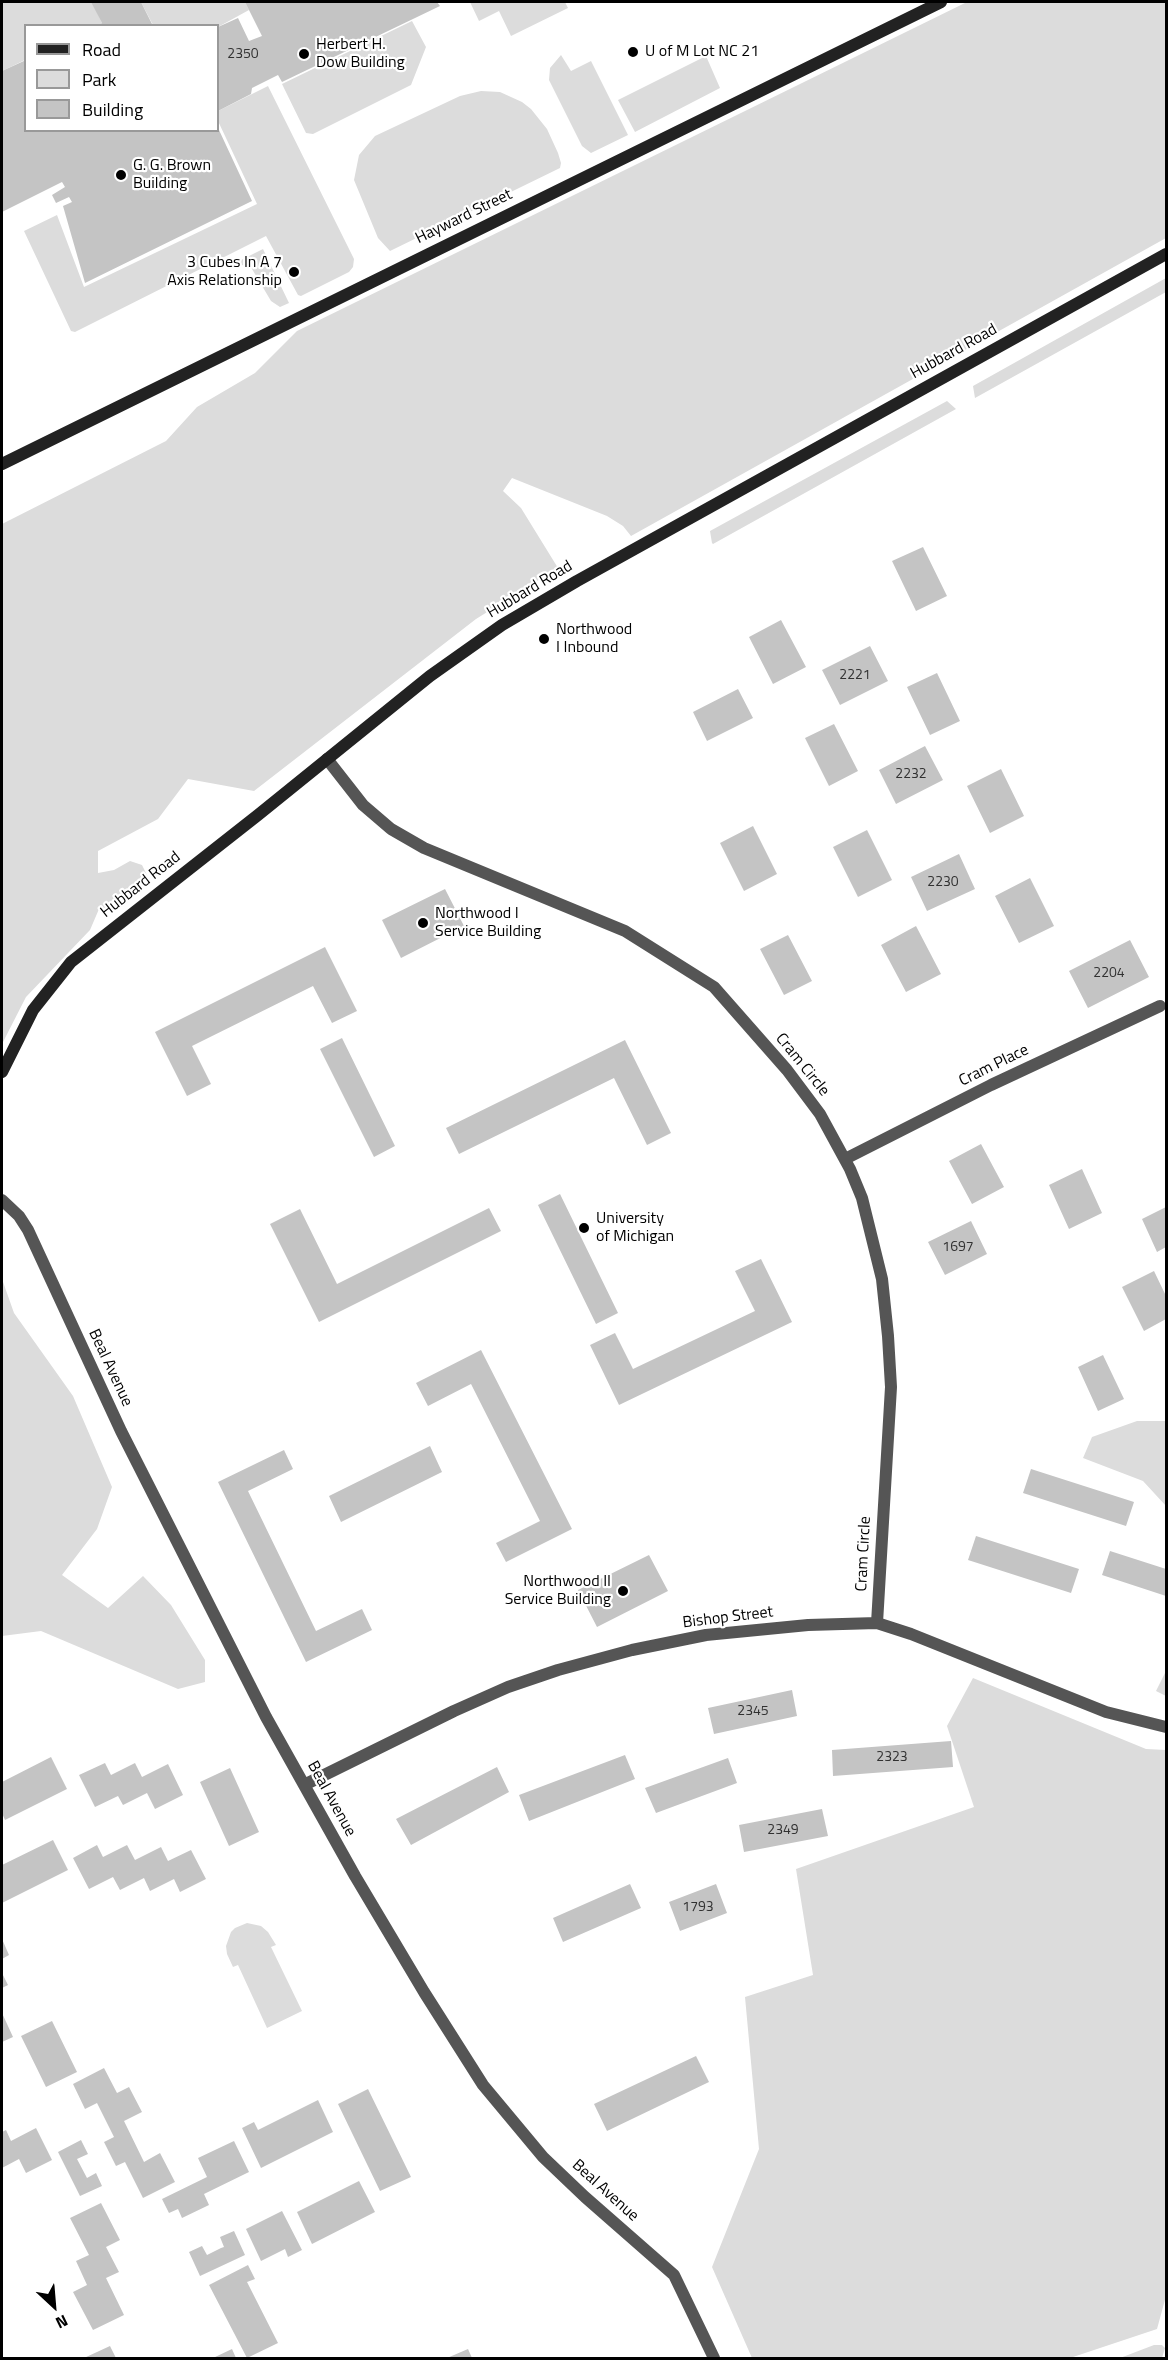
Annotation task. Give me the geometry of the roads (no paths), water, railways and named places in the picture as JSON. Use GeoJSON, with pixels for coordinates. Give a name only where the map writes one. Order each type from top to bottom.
{"type":"FeatureCollection","features":[{"type":"Feature","properties":{"kind":"street","name":"Hayward Street"},"geometry":{"type":"LineString","coordinates":[[2,464],[941,2]]}},
{"type":"Feature","properties":{"kind":"street","name":"Hubbard Road"},"geometry":{"type":"LineString","coordinates":[[2,1072],[33,1010],[71,962],[430,676],[502,625],[859,423],[1167,254]]}},
{"type":"Feature","properties":{"kind":"street","name":"Cram Circle"},"geometry":{"type":"LineString","coordinates":[[327,759],[363,805],[391,829],[424,848],[625,931],[714,987],[787,1070],[820,1114],[845,1159],[862,1198],[882,1279],[891,1387],[877,1623]]}},
{"type":"Feature","properties":{"kind":"street","name":"Cram Place"},"geometry":{"type":"LineString","coordinates":[[845,1159],[991,1085],[1160,1006]]}},
{"type":"Feature","properties":{"kind":"street","name":"Beal Avenue"},"geometry":{"type":"LineString","coordinates":[[2,1200],[19,1216],[28,1230],[126,1441],[266,1717],[388,1933],[483,2085],[543,2157],[674,2275],[714,2358]]}},
{"type":"Feature","properties":{"kind":"street","name":"Bishop Street"},"geometry":{"type":"LineString","coordinates":[[304,1785],[454,1711],[508,1687],[558,1670],[632,1650],[706,1635],[808,1625],[877,1623],[911,1634],[1106,1712],[1167,1727]]}},
{"type":"Feature","properties":{"kind":"place","name":"U of M Lot NC 21"},"geometry":{"type":"Point","coordinates":[633,52]}},
{"type":"Feature","properties":{"kind":"place","name":"Herbert H. Dow Building"},"geometry":{"type":"Point","coordinates":[304,54]}},
{"type":"Feature","properties":{"kind":"place","name":"G. G. Brown Building"},"geometry":{"type":"Point","coordinates":[121,175]}},
{"type":"Feature","properties":{"kind":"place","name":"3 Cubes In A 7 Axis Relationship"},"geometry":{"type":"Point","coordinates":[294,272]}},
{"type":"Feature","properties":{"kind":"place","name":"Northwood I Inbound"},"geometry":{"type":"Point","coordinates":[544,639]}},
{"type":"Feature","properties":{"kind":"place","name":"Northwood I Service Building"},"geometry":{"type":"Point","coordinates":[423,923]}},
{"type":"Feature","properties":{"kind":"place","name":"University of Michigan"},"geometry":{"type":"Point","coordinates":[584,1228]}},
{"type":"Feature","properties":{"kind":"place","name":"Northwood II Service Building"},"geometry":{"type":"Point","coordinates":[623,1591]}}]}
